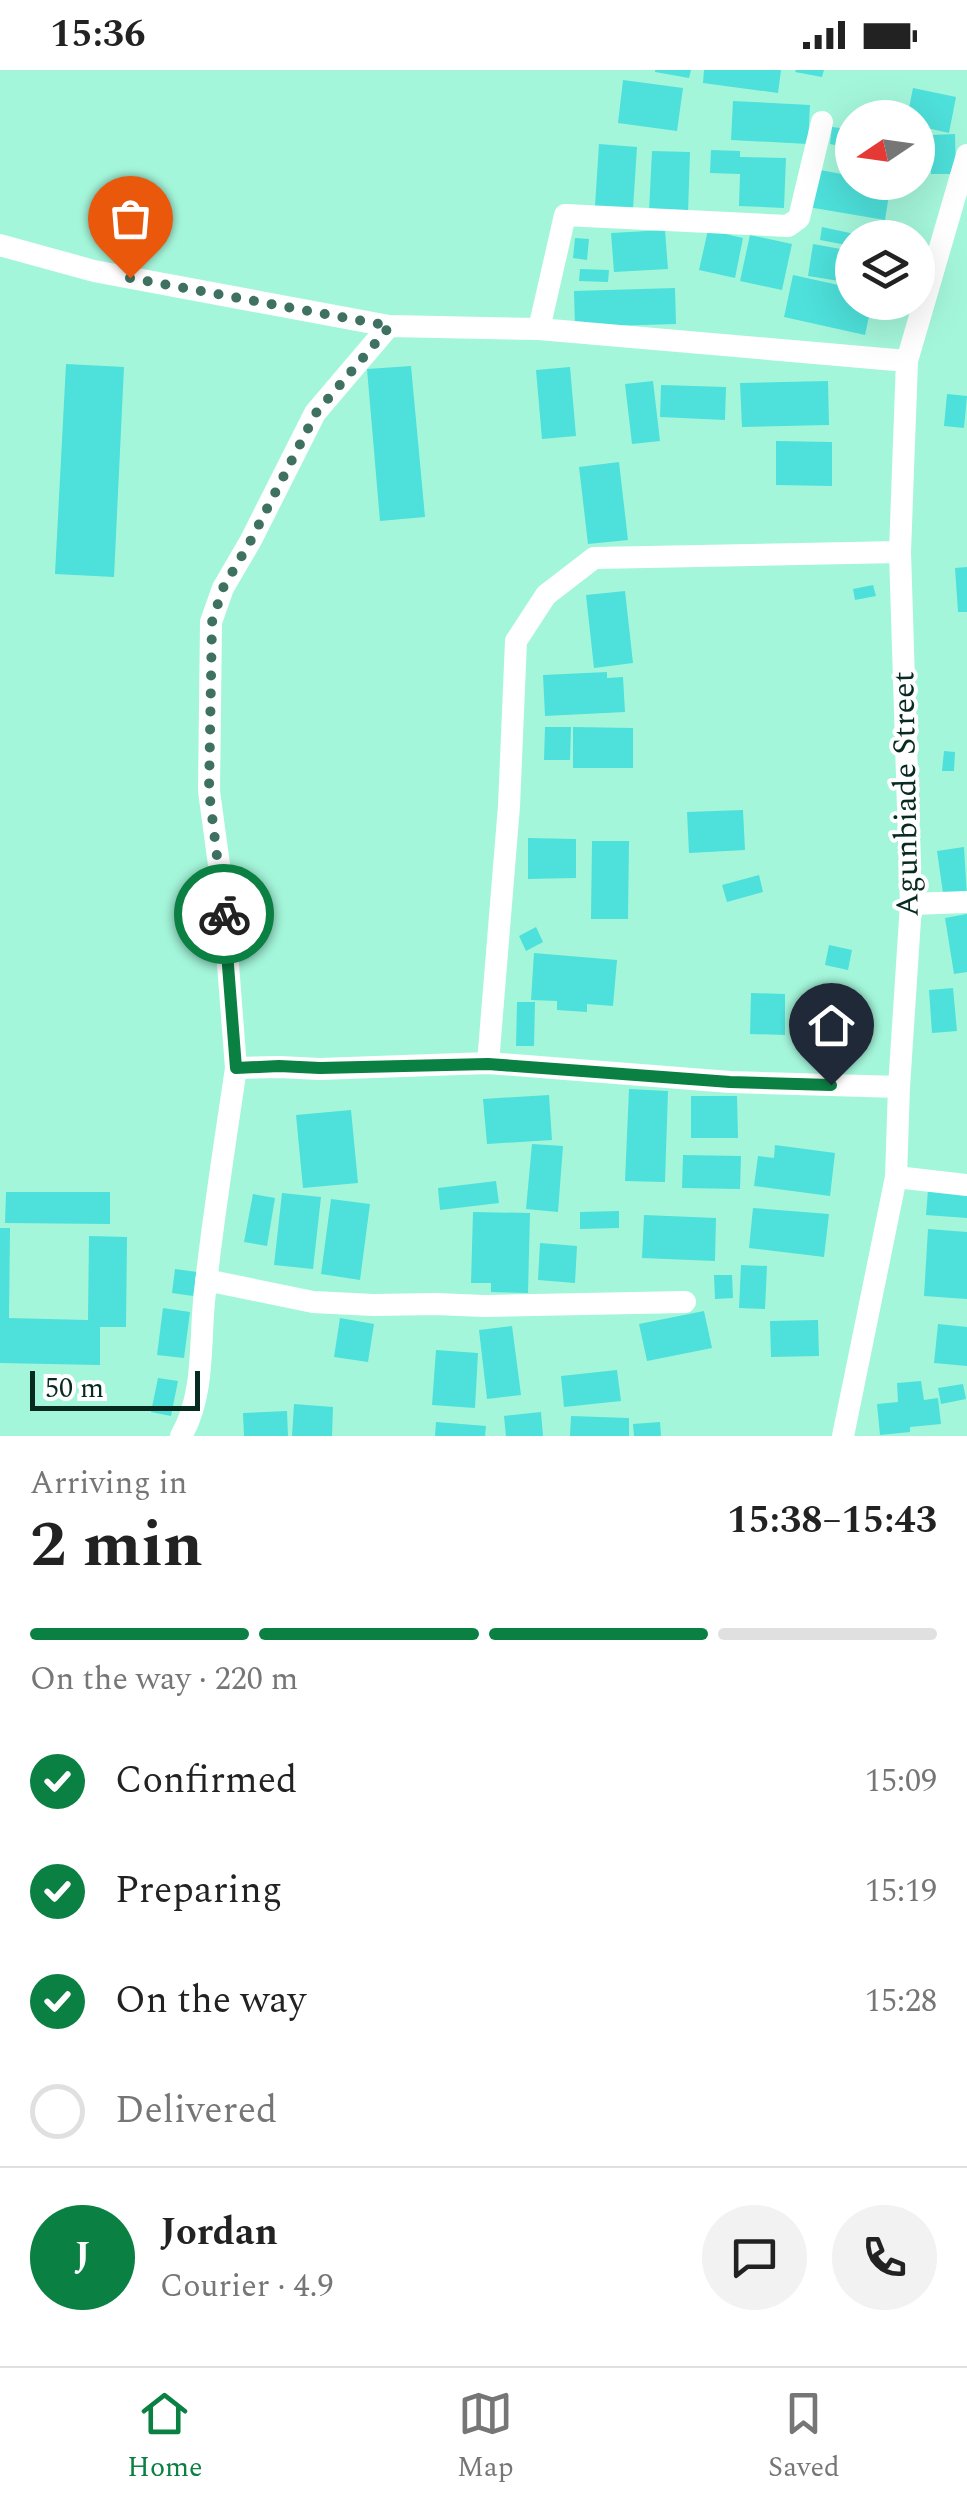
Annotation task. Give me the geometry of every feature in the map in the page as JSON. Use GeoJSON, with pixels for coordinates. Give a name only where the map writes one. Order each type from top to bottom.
{"type":"FeatureCollection","features":[{"type":"Feature","properties":{"kind":"street"},"geometry":{"type":"LineString","coordinates":[[539,329],[565,215],[788,226],[799,218],[822,122]]}},
{"type":"Feature","properties":{"kind":"street","name":"Agunbiade Street"},"geometry":{"type":"LineString","coordinates":[[843,1436],[896,1176],[911,904],[900,552],[908,361],[960,205],[967,155]]}},
{"type":"Feature","properties":{"kind":"street"},"geometry":{"type":"LineString","coordinates":[[0,245],[94,272],[390,326],[539,329],[908,361]]}},
{"type":"Feature","properties":{"kind":"street"},"geometry":{"type":"LineString","coordinates":[[182,1436],[200,1373],[206,1280],[236,1068],[222,887],[209,791],[212,622],[223,588],[316,413],[390,326]]}},
{"type":"Feature","properties":{"kind":"street"},"geometry":{"type":"LineString","coordinates":[[488,1064],[516,641],[546,596],[594,558],[900,552]]}},
{"type":"Feature","properties":{"kind":"street"},"geometry":{"type":"LineString","coordinates":[[911,904],[967,902]]}},
{"type":"Feature","properties":{"kind":"street"},"geometry":{"type":"LineString","coordinates":[[236,1068],[488,1064],[730,1082],[898,1087]]}},
{"type":"Feature","properties":{"kind":"street"},"geometry":{"type":"LineString","coordinates":[[896,1176],[967,1185]]}},
{"type":"Feature","properties":{"kind":"street"},"geometry":{"type":"LineString","coordinates":[[206,1280],[313,1302],[373,1305],[684,1302]]}},
{"type":"Feature","properties":{"kind":"building"},"geometry":{"type":"Polygon","coordinates":[[[655,70],[691,70],[689,78],[655,70]]]}},
{"type":"Feature","properties":{"kind":"building"},"geometry":{"type":"Polygon","coordinates":[[[704,70],[781,70],[778,93],[703,83],[704,70]]]}},
{"type":"Feature","properties":{"kind":"building"},"geometry":{"type":"Polygon","coordinates":[[[796,70],[824,70],[822,77],[796,70]]]}},
{"type":"Feature","properties":{"kind":"building"},"geometry":{"type":"Polygon","coordinates":[[[623,80],[683,88],[677,131],[618,123],[623,80]]]}},
{"type":"Feature","properties":{"kind":"building"},"geometry":{"type":"Polygon","coordinates":[[[913,88],[956,97],[949,133],[935,130],[935,100],[911,100],[913,88]]]}},
{"type":"Feature","properties":{"kind":"building"},"geometry":{"type":"Polygon","coordinates":[[[733,101],[810,105],[808,144],[731,140],[733,101]]]}},
{"type":"Feature","properties":{"kind":"building"},"geometry":{"type":"Polygon","coordinates":[[[832,127],[835,127],[835,145],[830,144],[832,127]]]}},
{"type":"Feature","properties":{"kind":"building"},"geometry":{"type":"Polygon","coordinates":[[[955,134],[956,174],[935,174],[935,135],[955,134]]]}},
{"type":"Feature","properties":{"kind":"building"},"geometry":{"type":"Polygon","coordinates":[[[599,144],[637,147],[633,209],[595,206],[599,144]]]}},
{"type":"Feature","properties":{"kind":"building"},"geometry":{"type":"Polygon","coordinates":[[[711,150],[740,151],[740,157],[786,158],[784,208],[739,206],[740,174],[710,173],[711,150]]]}},
{"type":"Feature","properties":{"kind":"building"},"geometry":{"type":"Polygon","coordinates":[[[652,151],[690,152],[688,213],[649,212],[652,151]]]}},
{"type":"Feature","properties":{"kind":"building"},"geometry":{"type":"Polygon","coordinates":[[[815,169],[835,173],[835,200],[888,200],[885,220],[808,207],[815,169]]]}},
{"type":"Feature","properties":{"kind":"building"},"geometry":{"type":"Polygon","coordinates":[[[822,227],[835,230],[835,243],[820,240],[822,227]]]}},
{"type":"Feature","properties":{"kind":"building"},"geometry":{"type":"Polygon","coordinates":[[[665,230],[668,269],[614,272],[611,233],[665,230]]]}},
{"type":"Feature","properties":{"kind":"building"},"geometry":{"type":"Polygon","coordinates":[[[708,230],[743,238],[735,278],[699,270],[708,230]]]}},
{"type":"Feature","properties":{"kind":"building"},"geometry":{"type":"Polygon","coordinates":[[[750,235],[792,244],[782,290],[740,281],[750,235]]]}},
{"type":"Feature","properties":{"kind":"building"},"geometry":{"type":"Polygon","coordinates":[[[575,238],[589,239],[587,260],[573,258],[575,238]]]}},
{"type":"Feature","properties":{"kind":"building"},"geometry":{"type":"Polygon","coordinates":[[[813,244],[835,248],[835,280],[808,276],[813,244]]]}},
{"type":"Feature","properties":{"kind":"building"},"geometry":{"type":"Polygon","coordinates":[[[580,269],[609,270],[608,282],[579,281],[580,269]]]}},
{"type":"Feature","properties":{"kind":"building"},"geometry":{"type":"Polygon","coordinates":[[[793,275],[835,284],[835,320],[868,320],[865,335],[784,317],[793,275]]]}},
{"type":"Feature","properties":{"kind":"building"},"geometry":{"type":"Polygon","coordinates":[[[675,288],[676,324],[575,327],[574,291],[675,288]]]}},
{"type":"Feature","properties":{"kind":"building"},"geometry":{"type":"Polygon","coordinates":[[[66,364],[124,367],[114,577],[55,574],[66,364]]]}},
{"type":"Feature","properties":{"kind":"building"},"geometry":{"type":"Polygon","coordinates":[[[411,366],[425,517],[380,521],[367,369],[411,366]]]}},
{"type":"Feature","properties":{"kind":"building"},"geometry":{"type":"Polygon","coordinates":[[[570,367],[576,436],[542,439],[536,370],[570,367]]]}},
{"type":"Feature","properties":{"kind":"building"},"geometry":{"type":"Polygon","coordinates":[[[653,381],[660,441],[632,444],[625,384],[653,381]]]}},
{"type":"Feature","properties":{"kind":"building"},"geometry":{"type":"Polygon","coordinates":[[[828,381],[829,425],[742,427],[740,383],[828,381]]]}},
{"type":"Feature","properties":{"kind":"building"},"geometry":{"type":"Polygon","coordinates":[[[661,385],[726,387],[725,420],[660,417],[661,385]]]}},
{"type":"Feature","properties":{"kind":"building"},"geometry":{"type":"Polygon","coordinates":[[[947,394],[967,396],[964,428],[944,426],[947,394]]]}},
{"type":"Feature","properties":{"kind":"building"},"geometry":{"type":"Polygon","coordinates":[[[776,441],[832,442],[832,486],[776,485],[776,441]]]}},
{"type":"Feature","properties":{"kind":"building"},"geometry":{"type":"Polygon","coordinates":[[[619,462],[628,540],[588,544],[579,467],[619,462]]]}},
{"type":"Feature","properties":{"kind":"building"},"geometry":{"type":"Polygon","coordinates":[[[967,567],[967,612],[958,612],[955,568],[967,567]]]}},
{"type":"Feature","properties":{"kind":"building"},"geometry":{"type":"Polygon","coordinates":[[[873,585],[876,596],[855,600],[853,589],[873,585]]]}},
{"type":"Feature","properties":{"kind":"building"},"geometry":{"type":"Polygon","coordinates":[[[625,591],[633,663],[594,668],[586,595],[625,591]]]}},
{"type":"Feature","properties":{"kind":"building"},"geometry":{"type":"Polygon","coordinates":[[[607,672],[607,678],[623,677],[625,712],[545,716],[543,675],[607,672]]]}},
{"type":"Feature","properties":{"kind":"building"},"geometry":{"type":"Polygon","coordinates":[[[545,727],[571,727],[570,760],[544,760],[545,727]]]}},
{"type":"Feature","properties":{"kind":"building"},"geometry":{"type":"Polygon","coordinates":[[[573,727],[633,728],[633,768],[573,768],[573,727]]]}},
{"type":"Feature","properties":{"kind":"building"},"geometry":{"type":"Polygon","coordinates":[[[944,751],[955,752],[954,771],[942,771],[944,751]]]}},
{"type":"Feature","properties":{"kind":"building"},"geometry":{"type":"Polygon","coordinates":[[[743,810],[745,850],[689,853],[687,812],[743,810]]]}},
{"type":"Feature","properties":{"kind":"building"},"geometry":{"type":"Polygon","coordinates":[[[528,838],[576,839],[576,878],[528,879],[528,838]]]}},
{"type":"Feature","properties":{"kind":"building"},"geometry":{"type":"Polygon","coordinates":[[[592,841],[629,841],[628,919],[591,919],[592,841]]]}},
{"type":"Feature","properties":{"kind":"building"},"geometry":{"type":"Polygon","coordinates":[[[964,847],[967,897],[944,900],[937,851],[964,847]]]}},
{"type":"Feature","properties":{"kind":"building"},"geometry":{"type":"Polygon","coordinates":[[[759,875],[763,892],[727,902],[722,885],[759,875]]]}},
{"type":"Feature","properties":{"kind":"building"},"geometry":{"type":"Polygon","coordinates":[[[967,914],[967,972],[954,974],[945,918],[967,914]]]}},
{"type":"Feature","properties":{"kind":"building"},"geometry":{"type":"Polygon","coordinates":[[[536,927],[543,942],[526,951],[519,936],[536,927]]]}},
{"type":"Feature","properties":{"kind":"building"},"geometry":{"type":"Polygon","coordinates":[[[829,945],[852,950],[848,970],[825,965],[829,945]]]}},
{"type":"Feature","properties":{"kind":"building"},"geometry":{"type":"Polygon","coordinates":[[[534,953],[617,960],[613,1006],[587,1004],[587,1012],[557,1010],[557,1001],[531,1000],[534,953]]]}},
{"type":"Feature","properties":{"kind":"building"},"geometry":{"type":"Polygon","coordinates":[[[953,988],[957,1031],[932,1033],[929,990],[953,988]]]}},
{"type":"Feature","properties":{"kind":"building"},"geometry":{"type":"Polygon","coordinates":[[[751,993],[785,994],[785,1035],[750,1034],[751,993]]]}},
{"type":"Feature","properties":{"kind":"building"},"geometry":{"type":"Polygon","coordinates":[[[517,1002],[535,1002],[534,1046],[516,1046],[517,1002]]]}},
{"type":"Feature","properties":{"kind":"building"},"geometry":{"type":"Polygon","coordinates":[[[807,1003],[842,1008],[839,1028],[804,1023],[807,1003]]]}},
{"type":"Feature","properties":{"kind":"building"},"geometry":{"type":"Polygon","coordinates":[[[629,1089],[668,1091],[665,1182],[625,1181],[629,1089]]]}},
{"type":"Feature","properties":{"kind":"building"},"geometry":{"type":"Polygon","coordinates":[[[549,1095],[552,1140],[487,1144],[483,1099],[549,1095]]]}},
{"type":"Feature","properties":{"kind":"building"},"geometry":{"type":"Polygon","coordinates":[[[691,1096],[737,1096],[738,1138],[691,1138],[691,1096]]]}},
{"type":"Feature","properties":{"kind":"building"},"geometry":{"type":"Polygon","coordinates":[[[351,1110],[358,1183],[303,1188],[296,1115],[351,1110]]]}},
{"type":"Feature","properties":{"kind":"building"},"geometry":{"type":"Polygon","coordinates":[[[532,1144],[563,1146],[558,1212],[526,1209],[532,1144]]]}},
{"type":"Feature","properties":{"kind":"building"},"geometry":{"type":"Polygon","coordinates":[[[775,1145],[835,1153],[830,1196],[754,1186],[758,1156],[774,1158],[775,1145]]]}},
{"type":"Feature","properties":{"kind":"building"},"geometry":{"type":"Polygon","coordinates":[[[683,1155],[741,1156],[740,1189],[682,1188],[683,1155]]]}},
{"type":"Feature","properties":{"kind":"building"},"geometry":{"type":"Polygon","coordinates":[[[496,1181],[499,1203],[440,1210],[438,1188],[496,1181]]]}},
{"type":"Feature","properties":{"kind":"building"},"geometry":{"type":"Polygon","coordinates":[[[928,1190],[967,1193],[967,1218],[926,1215],[928,1190]]]}},
{"type":"Feature","properties":{"kind":"building"},"geometry":{"type":"Polygon","coordinates":[[[6,1192],[110,1192],[110,1224],[5,1223],[6,1192]]]}},
{"type":"Feature","properties":{"kind":"building"},"geometry":{"type":"Polygon","coordinates":[[[282,1193],[321,1197],[313,1269],[274,1265],[282,1193]]]}},
{"type":"Feature","properties":{"kind":"building"},"geometry":{"type":"Polygon","coordinates":[[[253,1194],[275,1198],[267,1246],[244,1242],[253,1194]]]}},
{"type":"Feature","properties":{"kind":"building"},"geometry":{"type":"Polygon","coordinates":[[[331,1199],[370,1204],[360,1280],[321,1274],[331,1199]]]}},
{"type":"Feature","properties":{"kind":"building"},"geometry":{"type":"Polygon","coordinates":[[[753,1208],[829,1214],[824,1257],[749,1248],[753,1208]]]}},
{"type":"Feature","properties":{"kind":"building"},"geometry":{"type":"Polygon","coordinates":[[[619,1211],[619,1228],[580,1229],[580,1212],[619,1211]]]}},
{"type":"Feature","properties":{"kind":"building"},"geometry":{"type":"Polygon","coordinates":[[[473,1212],[530,1213],[528,1293],[491,1292],[491,1283],[471,1283],[473,1212]]]}},
{"type":"Feature","properties":{"kind":"building"},"geometry":{"type":"Polygon","coordinates":[[[644,1215],[716,1218],[715,1261],[642,1258],[644,1215]]]}},
{"type":"Feature","properties":{"kind":"building"},"geometry":{"type":"Polygon","coordinates":[[[0,1228],[10,1228],[9,1318],[88,1320],[89,1236],[127,1237],[126,1327],[100,1327],[100,1365],[0,1363],[0,1228]]]}},
{"type":"Feature","properties":{"kind":"building"},"geometry":{"type":"Polygon","coordinates":[[[928,1229],[967,1232],[967,1299],[924,1296],[928,1229]]]}},
{"type":"Feature","properties":{"kind":"building"},"geometry":{"type":"Polygon","coordinates":[[[540,1243],[577,1246],[575,1283],[538,1280],[540,1243]]]}},
{"type":"Feature","properties":{"kind":"building"},"geometry":{"type":"Polygon","coordinates":[[[741,1265],[767,1266],[765,1309],[739,1308],[741,1265]]]}},
{"type":"Feature","properties":{"kind":"building"},"geometry":{"type":"Polygon","coordinates":[[[175,1269],[197,1272],[193,1296],[172,1293],[175,1269]]]}},
{"type":"Feature","properties":{"kind":"building"},"geometry":{"type":"Polygon","coordinates":[[[714,1275],[732,1275],[733,1298],[715,1299],[714,1275]]]}},
{"type":"Feature","properties":{"kind":"building"},"geometry":{"type":"Polygon","coordinates":[[[163,1308],[190,1312],[184,1358],[157,1355],[163,1308]]]}},
{"type":"Feature","properties":{"kind":"building"},"geometry":{"type":"Polygon","coordinates":[[[704,1311],[712,1348],[647,1361],[639,1324],[704,1311]]]}},
{"type":"Feature","properties":{"kind":"building"},"geometry":{"type":"Polygon","coordinates":[[[340,1318],[374,1324],[368,1362],[334,1357],[340,1318]]]}},
{"type":"Feature","properties":{"kind":"building"},"geometry":{"type":"Polygon","coordinates":[[[818,1320],[819,1356],[771,1357],[770,1321],[818,1320]]]}},
{"type":"Feature","properties":{"kind":"building"},"geometry":{"type":"Polygon","coordinates":[[[938,1324],[967,1327],[967,1366],[934,1363],[938,1324]]]}},
{"type":"Feature","properties":{"kind":"building"},"geometry":{"type":"Polygon","coordinates":[[[512,1326],[521,1395],[487,1399],[479,1330],[512,1326]]]}},
{"type":"Feature","properties":{"kind":"building"},"geometry":{"type":"Polygon","coordinates":[[[436,1350],[478,1353],[475,1408],[432,1405],[436,1350]]]}},
{"type":"Feature","properties":{"kind":"building"},"geometry":{"type":"Polygon","coordinates":[[[617,1370],[621,1401],[564,1407],[561,1376],[617,1370]]]}},
{"type":"Feature","properties":{"kind":"building"},"geometry":{"type":"Polygon","coordinates":[[[158,1378],[178,1381],[171,1416],[151,1412],[158,1378]]]}},
{"type":"Feature","properties":{"kind":"building"},"geometry":{"type":"Polygon","coordinates":[[[921,1381],[924,1400],[938,1398],[941,1424],[880,1435],[877,1404],[898,1402],[897,1383],[921,1381]]]}},
{"type":"Feature","properties":{"kind":"building"},"geometry":{"type":"Polygon","coordinates":[[[963,1384],[966,1399],[941,1404],[938,1388],[963,1384]]]}},
{"type":"Feature","properties":{"kind":"building"},"geometry":{"type":"Polygon","coordinates":[[[294,1404],[333,1407],[332,1436],[292,1436],[294,1404]]]}},
{"type":"Feature","properties":{"kind":"building"},"geometry":{"type":"Polygon","coordinates":[[[287,1411],[288,1436],[244,1436],[243,1413],[287,1411]]]}},
{"type":"Feature","properties":{"kind":"building"},"geometry":{"type":"Polygon","coordinates":[[[541,1412],[543,1436],[506,1436],[504,1416],[541,1412]]]}},
{"type":"Feature","properties":{"kind":"building"},"geometry":{"type":"Polygon","coordinates":[[[571,1416],[629,1418],[629,1436],[570,1436],[571,1416]]]}},
{"type":"Feature","properties":{"kind":"building"},"geometry":{"type":"Polygon","coordinates":[[[436,1422],[486,1426],[485,1436],[435,1436],[436,1422]]]}},
{"type":"Feature","properties":{"kind":"building"},"geometry":{"type":"Polygon","coordinates":[[[660,1422],[661,1436],[634,1436],[633,1424],[660,1422]]]}},
{"type":"Feature","properties":{"kind":"way so far"},"geometry":{"type":"LineString","coordinates":[[130,278],[390,326],[316,413],[223,588],[212,622],[209,791],[224,914]]}},
{"type":"Feature","properties":{"kind":"route"},"geometry":{"type":"LineString","coordinates":[[224,914],[236,1068],[488,1064],[730,1082],[831,1085]]}}]}
